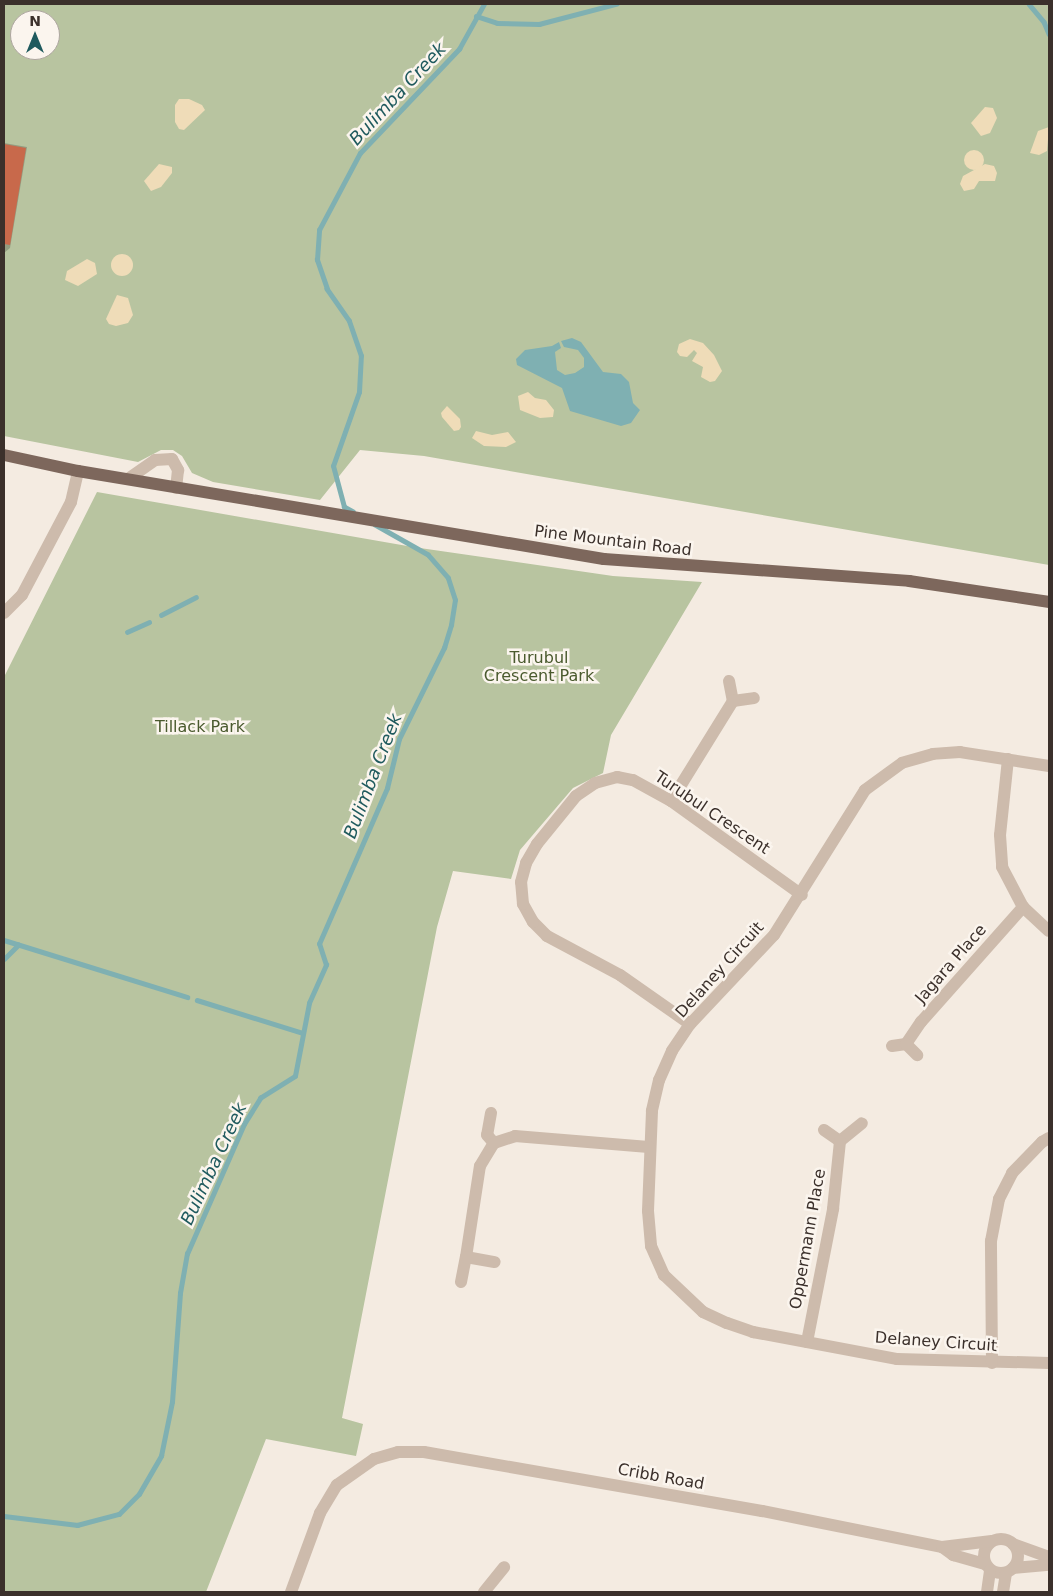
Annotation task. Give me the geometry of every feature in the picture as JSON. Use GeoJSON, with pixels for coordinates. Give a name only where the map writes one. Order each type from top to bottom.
{"type":"FeatureCollection","features":[{"type":"Feature","properties":{"kind":"main road","name":"Pine Mountain Road"},"geometry":{"type":"LineString","coordinates":[[4,455],[78,471],[176,488],[638,563],[909,581],[1049,602]]}},
{"type":"Feature","properties":{"kind":"street"},"geometry":{"type":"LineString","coordinates":[[128,479],[155,460],[172,458],[178,470],[176,488]]}},
{"type":"Feature","properties":{"kind":"street"},"geometry":{"type":"LineString","coordinates":[[5,609],[16,604],[27,586],[71,502],[78,471]]}},
{"type":"Feature","properties":{"kind":"street"},"geometry":{"type":"LineString","coordinates":[[671,801],[733,701],[729,681]]}},
{"type":"Feature","properties":{"kind":"street"},"geometry":{"type":"LineString","coordinates":[[733,701],[754,698]]}},
{"type":"Feature","properties":{"kind":"street","name":"Delaney Circuit"},"geometry":{"type":"LineString","coordinates":[[1049,766],[960,752],[934,754],[902,763],[884,773],[865,790],[802,895],[774,935],[690,1024],[659,1080],[652,1111],[649,1147],[651,1246],[664,1275],[703,1312],[753,1332],[896,1359],[1049,1363]]}},
{"type":"Feature","properties":{"kind":"street"},"geometry":{"type":"LineString","coordinates":[[1008,759],[1000,835],[1002,867],[1023,907],[1049,931]]}},
{"type":"Feature","properties":{"kind":"street","name":"Turubul Crescent"},"geometry":{"type":"LineString","coordinates":[[690,1024],[620,975],[547,936],[533,922],[523,904],[521,882],[526,863],[536,844],[576,796],[595,783],[616,777],[633,780],[671,801],[802,895]]}},
{"type":"Feature","properties":{"kind":"street","name":"Jagara Place"},"geometry":{"type":"LineString","coordinates":[[906,1044],[922,1022],[1023,907]]}},
{"type":"Feature","properties":{"kind":"street"},"geometry":{"type":"LineString","coordinates":[[892,1046],[906,1044],[917,1055]]}},
{"type":"Feature","properties":{"kind":"street"},"geometry":{"type":"LineString","coordinates":[[491,1113],[487,1135],[494,1143]]}},
{"type":"Feature","properties":{"kind":"street"},"geometry":{"type":"LineString","coordinates":[[824,1130],[840,1141],[862,1123]]}},
{"type":"Feature","properties":{"kind":"street"},"geometry":{"type":"LineString","coordinates":[[461,1282],[480,1166],[494,1143],[515,1136],[649,1147]]}},
{"type":"Feature","properties":{"kind":"street"},"geometry":{"type":"LineString","coordinates":[[992,1363],[990,1241],[999,1199],[1012,1173],[1042,1142],[1049,1138]]}},
{"type":"Feature","properties":{"kind":"street","name":"Oppermann Place"},"geometry":{"type":"LineString","coordinates":[[807,1342],[833,1208],[840,1141]]}},
{"type":"Feature","properties":{"kind":"street"},"geometry":{"type":"LineString","coordinates":[[466,1257],[495,1262]]}},
{"type":"Feature","properties":{"kind":"street","name":"Cribb Road"},"geometry":{"type":"LineString","coordinates":[[292,1592],[320,1513],[337,1485],[355,1469],[374,1459],[398,1452],[424,1452],[762,1511],[942,1547],[992,1541]]}},
{"type":"Feature","properties":{"kind":"street"},"geometry":{"type":"LineString","coordinates":[[987,1592],[988,1567],[984,1551],[992,1541],[1001,1539],[1049,1557]]}},
{"type":"Feature","properties":{"kind":"street"},"geometry":{"type":"LineString","coordinates":[[1003,1592],[1010,1570],[1018,1558],[1013,1544]]}},
{"type":"Feature","properties":{"kind":"street","name":"Cribb Road"},"geometry":{"type":"LineString","coordinates":[[942,1547],[953,1555],[988,1567]]}},
{"type":"Feature","properties":{"kind":"street"},"geometry":{"type":"LineString","coordinates":[[988,1567],[1010,1570],[1049,1565]]}},
{"type":"Feature","properties":{"kind":"street"},"geometry":{"type":"LineString","coordinates":[[484,1592],[504,1568]]}},
{"type":"Feature","properties":{"kind":"green space"},"geometry":{"type":"Polygon","coordinates":[[[4,4],[1049,4],[1049,565],[424,456],[360,450],[320,500],[213,482],[192,473],[182,456],[173,450],[161,450],[138,462],[4,436],[4,4]]]}},
{"type":"Feature","properties":{"kind":"green space","name":"Tillack Park"},"geometry":{"type":"Polygon","coordinates":[[[97,492],[413,547],[613,576],[702,582],[611,735],[603,773],[573,788],[520,850],[511,879],[453,871],[437,927],[342,1418],[363,1424],[356,1456],[266,1439],[206,1592],[4,1592],[4,677],[97,492]]]}},
{"type":"Feature","properties":{"kind":"sand"},"geometry":{"type":"Polygon","coordinates":[[[179,99],[189,99],[202,105],[205,110],[184,130],[179,129],[175,122],[175,105],[179,99]]]}},
{"type":"Feature","properties":{"kind":"sand"},"geometry":{"type":"Polygon","coordinates":[[[985,107],[993,108],[997,118],[990,133],[981,136],[971,123],[985,107]]]}},
{"type":"Feature","properties":{"kind":"sand"},"geometry":{"type":"Polygon","coordinates":[[[1049,127],[1047,151],[1039,155],[1030,153],[1038,131],[1049,127]]]}},
{"type":"Feature","properties":{"kind":"sand"},"geometry":{"type":"Polygon","coordinates":[[[974,150],[981,153],[984,160],[981,167],[974,170],[967,167],[964,160],[967,153],[974,150]]]}},
{"type":"Feature","properties":{"kind":"sand"},"geometry":{"type":"Polygon","coordinates":[[[159,164],[172,167],[172,173],[161,187],[151,191],[144,181],[159,164]]]}},
{"type":"Feature","properties":{"kind":"sand"},"geometry":{"type":"Polygon","coordinates":[[[985,164],[994,166],[997,173],[995,181],[979,181],[974,189],[964,191],[960,184],[963,176],[985,164]]]}},
{"type":"Feature","properties":{"kind":"sand"},"geometry":{"type":"Polygon","coordinates":[[[122,254],[130,257],[133,265],[130,273],[122,276],[114,273],[111,265],[114,257],[122,254]]]}},
{"type":"Feature","properties":{"kind":"sand"},"geometry":{"type":"Polygon","coordinates":[[[87,259],[95,263],[97,274],[78,286],[65,280],[67,271],[87,259]]]}},
{"type":"Feature","properties":{"kind":"sand"},"geometry":{"type":"Polygon","coordinates":[[[117,295],[128,298],[133,315],[128,323],[116,326],[109,324],[106,319],[117,295]]]}},
{"type":"Feature","properties":{"kind":"sand"},"geometry":{"type":"Polygon","coordinates":[[[690,339],[703,343],[714,355],[722,371],[715,381],[710,382],[701,377],[703,367],[692,361],[697,353],[694,350],[687,357],[680,356],[677,352],[679,344],[690,339]]]}},
{"type":"Feature","properties":{"kind":"sand"},"geometry":{"type":"Polygon","coordinates":[[[528,392],[535,398],[546,400],[554,410],[553,417],[540,418],[520,410],[518,396],[528,392]]]}},
{"type":"Feature","properties":{"kind":"sand"},"geometry":{"type":"Polygon","coordinates":[[[447,406],[460,419],[461,427],[459,430],[454,431],[442,417],[441,413],[447,406]]]}},
{"type":"Feature","properties":{"kind":"sand"},"geometry":{"type":"Polygon","coordinates":[[[476,431],[492,435],[508,432],[516,442],[506,447],[484,446],[472,438],[476,431]]]}},
{"type":"Feature","properties":{"kind":"water"},"geometry":{"type":"Polygon","coordinates":[[[572,338],[581,342],[603,372],[621,374],[629,382],[633,403],[640,410],[631,423],[621,426],[570,411],[562,388],[517,365],[516,359],[525,350],[552,346],[559,342],[561,348],[555,352],[557,370],[565,375],[575,373],[584,367],[584,358],[578,350],[564,347],[561,341],[572,338]]]}},
{"type":"Feature","properties":{"kind":"building"},"geometry":{"type":"Polygon","coordinates":[[[4,144],[26,148],[10,245],[4,244],[4,144]]]}},
{"type":"Feature","properties":{"kind":"waterway","name":"Bulimba Creek"},"geometry":{"type":"LineString","coordinates":[[353,512],[344,507],[333,466],[359,392],[361,356],[349,321],[327,289],[317,260],[319,230],[360,153],[459,49],[484,4]]}},
{"type":"Feature","properties":{"kind":"waterway"},"geometry":{"type":"LineString","coordinates":[[476,16],[497,23],[539,24],[616,4]]}},
{"type":"Feature","properties":{"kind":"waterway"},"geometry":{"type":"LineString","coordinates":[[1029,4],[1044,22],[1049,34]]}},
{"type":"Feature","properties":{"kind":"waterway","name":"Bulimba Creek"},"geometry":{"type":"LineString","coordinates":[[4,1516],[77,1525],[119,1514],[139,1494],[161,1456],[172,1402],[180,1293],[187,1254],[244,1124],[260,1098],[295,1076],[309,1003],[326,965],[319,944],[387,788],[399,739],[444,648],[451,625],[455,600],[448,578],[428,555],[375,525]]}},
{"type":"Feature","properties":{"kind":"waterway"},"geometry":{"type":"LineString","coordinates":[[161,615],[196,597]]}},
{"type":"Feature","properties":{"kind":"waterway"},"geometry":{"type":"LineString","coordinates":[[127,632],[149,622]]}},
{"type":"Feature","properties":{"kind":"waterway"},"geometry":{"type":"LineString","coordinates":[[4,940],[187,997]]}},
{"type":"Feature","properties":{"kind":"waterway"},"geometry":{"type":"LineString","coordinates":[[4,959],[18,945]]}},
{"type":"Feature","properties":{"kind":"waterway"},"geometry":{"type":"LineString","coordinates":[[197,1000],[303,1033]]}},
{"type":"Feature","properties":{"kind":"park label","name":"Turubul Crescent Park"},"geometry":{"type":"Point","coordinates":[539,667]}}]}
